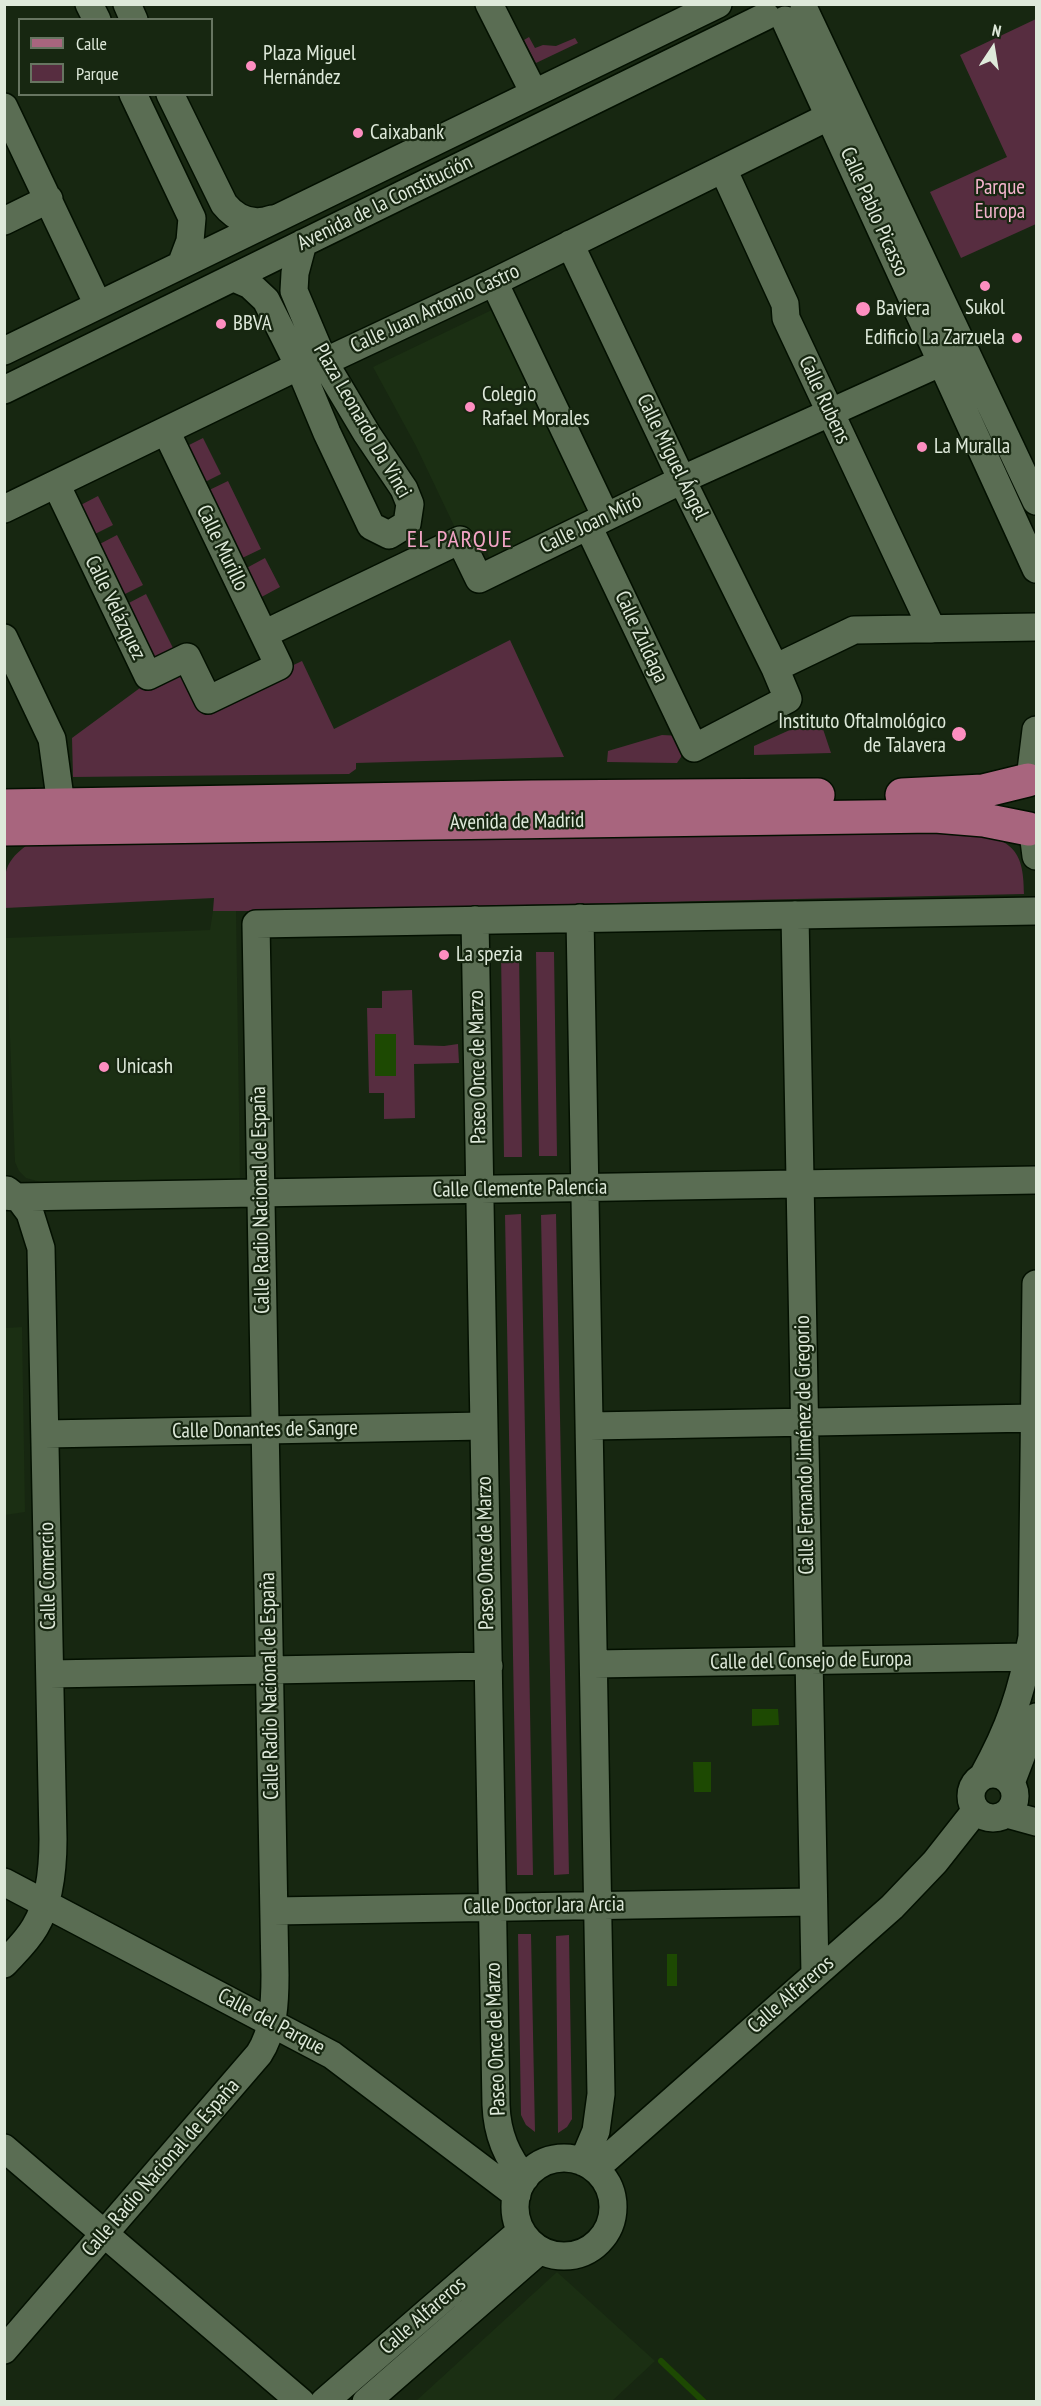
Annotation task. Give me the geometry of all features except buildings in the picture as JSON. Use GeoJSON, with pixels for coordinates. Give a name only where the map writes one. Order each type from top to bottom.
{"type":"FeatureCollection","features":[{"type":"Feature","properties":{"kind":"main road","name":"Avenida de Madrid"},"geometry":{"type":"LineString","coordinates":[[6,826],[61,805],[532,797],[932,795],[983,790],[1031,777]]}},
{"type":"Feature","properties":{"kind":"main road","name":"Avenida de Madrid"},"geometry":{"type":"LineString","coordinates":[[1031,777],[1021,792],[1019,805],[1022,818],[1034,838]]}},
{"type":"Feature","properties":{"kind":"main road","name":"Avenida de Madrid"},"geometry":{"type":"LineString","coordinates":[[6,826],[935,816],[984,820],[1034,838]]}},
{"type":"Feature","properties":{"kind":"street"},"geometry":{"type":"LineString","coordinates":[[89,4],[96,18]]}},
{"type":"Feature","properties":{"kind":"street"},"geometry":{"type":"LineString","coordinates":[[127,4],[133,18]]}},
{"type":"Feature","properties":{"kind":"street"},"geometry":{"type":"LineString","coordinates":[[489,4],[534,93]]}},
{"type":"Feature","properties":{"kind":"street","name":"Avenida de la Constitución"},"geometry":{"type":"LineString","coordinates":[[4,351],[718,4]]}},
{"type":"Feature","properties":{"kind":"street","name":"Avenida de la Constitución"},"geometry":{"type":"LineString","coordinates":[[4,390],[784,11]]}},
{"type":"Feature","properties":{"kind":"street","name":"Calle Pablo Picasso"},"geometry":{"type":"LineString","coordinates":[[784,11],[1036,569]]}},
{"type":"Feature","properties":{"kind":"street","name":"Calle Pablo Picasso"},"geometry":{"type":"LineString","coordinates":[[784,11],[1036,501]]}},
{"type":"Feature","properties":{"kind":"street"},"geometry":{"type":"LineString","coordinates":[[134,96],[192,218],[190,241],[181,265]]}},
{"type":"Feature","properties":{"kind":"street"},"geometry":{"type":"LineString","coordinates":[[171,96],[224,204],[230,211],[244,220],[255,222],[276,218]]}},
{"type":"Feature","properties":{"kind":"street"},"geometry":{"type":"LineString","coordinates":[[4,107],[98,305]]}},
{"type":"Feature","properties":{"kind":"street","name":"Calle Juan Antonio Castro"},"geometry":{"type":"LineString","coordinates":[[4,509],[166,431],[494,282],[830,116]]}},
{"type":"Feature","properties":{"kind":"street","name":"Calle Rubens"},"geometry":{"type":"LineString","coordinates":[[723,169],[785,304],[786,318],[932,629]]}},
{"type":"Feature","properties":{"kind":"street"},"geometry":{"type":"LineString","coordinates":[[4,221],[49,199]]}},
{"type":"Feature","properties":{"kind":"street","name":"Plaza Leonardo Da Vinci"},"geometry":{"type":"LineString","coordinates":[[234,278],[250,285],[266,300],[312,364],[367,434],[404,489],[410,504],[410,514],[407,524],[397,532],[389,535],[371,526],[327,433],[312,364],[294,291],[295,273],[303,243]]}},
{"type":"Feature","properties":{"kind":"street","name":"Calle Miguel Ángel"},"geometry":{"type":"LineString","coordinates":[[570,244],[687,477],[788,699],[694,748]]}},
{"type":"Feature","properties":{"kind":"street","name":"Calle Zuldaga"},"geometry":{"type":"LineString","coordinates":[[494,282],[694,748]]}},
{"type":"Feature","properties":{"kind":"street","name":"Calle Joan Miró"},"geometry":{"type":"LineString","coordinates":[[264,634],[460,540],[479,579],[687,477],[942,362]]}},
{"type":"Feature","properties":{"kind":"street","name":"Calle Murillo"},"geometry":{"type":"LineString","coordinates":[[166,431],[279,666]]}},
{"type":"Feature","properties":{"kind":"street","name":"Calle Velázquez"},"geometry":{"type":"LineString","coordinates":[[56,484],[148,676],[187,657],[207,700],[279,666]]}},
{"type":"Feature","properties":{"kind":"street"},"geometry":{"type":"LineString","coordinates":[[775,668],[854,630],[1036,627]]}},
{"type":"Feature","properties":{"kind":"street"},"geometry":{"type":"LineString","coordinates":[[4,638],[51,739],[61,805]]}},
{"type":"Feature","properties":{"kind":"street"},"geometry":{"type":"LineString","coordinates":[[1031,777],[1036,730]]}},
{"type":"Feature","properties":{"kind":"street"},"geometry":{"type":"LineString","coordinates":[[475,920],[1036,911]]}},
{"type":"Feature","properties":{"kind":"street","name":"Calle Fernando Jiménez de Gregorio"},"geometry":{"type":"LineString","coordinates":[[795,915],[815,1974]]}},
{"type":"Feature","properties":{"kind":"street"},"geometry":{"type":"LineString","coordinates":[[580,918],[601,2094],[589,2165]]}},
{"type":"Feature","properties":{"kind":"street","name":"Calle Radio Nacional de España"},"geometry":{"type":"LineString","coordinates":[[4,2350],[259,2054],[271,2022],[275,1992],[274,1911],[256,924],[475,920]]}},
{"type":"Feature","properties":{"kind":"street","name":"Paseo Once de Marzo"},"geometry":{"type":"LineString","coordinates":[[475,920],[497,2119],[505,2148],[520,2186]]}},
{"type":"Feature","properties":{"kind":"street","name":"Calle Clemente Palencia"},"geometry":{"type":"LineString","coordinates":[[8,1193],[261,1193],[1036,1180]]}},
{"type":"Feature","properties":{"kind":"street","name":"Calle Comercio"},"geometry":{"type":"LineString","coordinates":[[4,1965],[36,1926],[45,1903],[53,1848],[41,1248],[30,1213],[8,1193]]}},
{"type":"Feature","properties":{"kind":"street"},"geometry":{"type":"LineString","coordinates":[[1036,1284],[1033,1612],[1028,1657],[1015,1709],[983,1776],[972,1789],[971,1798],[980,1814],[990,1818],[1017,1799],[1036,1717]]}},
{"type":"Feature","properties":{"kind":"street"},"geometry":{"type":"LineString","coordinates":[[590,1426],[1035,1418]]}},
{"type":"Feature","properties":{"kind":"street","name":"Calle Donantes de Sangre"},"geometry":{"type":"LineString","coordinates":[[45,1434],[484,1426]]}},
{"type":"Feature","properties":{"kind":"street","name":"Calle del Consejo de Europa"},"geometry":{"type":"LineString","coordinates":[[594,1664],[1028,1657]]}},
{"type":"Feature","properties":{"kind":"street"},"geometry":{"type":"LineString","coordinates":[[50,1674],[489,1666]]}},
{"type":"Feature","properties":{"kind":"street"},"geometry":{"type":"LineString","coordinates":[[983,1776],[996,1775],[1004,1778],[1017,1799],[1036,1822]]}},
{"type":"Feature","properties":{"kind":"street","name":"Calle Alfareros"},"geometry":{"type":"LineString","coordinates":[[589,2165],[815,1974],[908,1892],[976,1810]]}},
{"type":"Feature","properties":{"kind":"street","name":"Calle del Parque"},"geometry":{"type":"LineString","coordinates":[[4,1882],[332,2055],[520,2186]]}},
{"type":"Feature","properties":{"kind":"street","name":"Calle Doctor Jara Arcia"},"geometry":{"type":"LineString","coordinates":[[274,1911],[813,1902]]}},
{"type":"Feature","properties":{"kind":"street"},"geometry":{"type":"LineString","coordinates":[[4,2148],[301,2402]]}},
{"type":"Feature","properties":{"kind":"street"},"geometry":{"type":"LineString","coordinates":[[556,2159],[574,2159],[589,2165],[605,2179],[613,2200],[611,2221],[605,2235],[589,2250],[576,2255],[561,2256],[540,2250],[521,2230],[515,2213],[520,2186],[538,2165],[556,2159]]}},
{"type":"Feature","properties":{"kind":"street","name":"Calle Alfareros"},"geometry":{"type":"LineString","coordinates":[[324,2402],[521,2230]]}},
{"type":"Feature","properties":{"kind":"street","name":"Calle Alfareros"},"geometry":{"type":"LineString","coordinates":[[366,2402],[540,2250]]}},
{"type":"Feature","properties":{"kind":"shaded area","name":"Colegio Rafael Morales"},"geometry":{"type":"Polygon","coordinates":[[[498,307],[597,514],[494,566],[482,543],[458,534],[416,446],[373,367],[498,307]]]}},
{"type":"Feature","properties":{"kind":"shaded area"},"geometry":{"type":"Polygon","coordinates":[[[236,910],[240,1180],[44,1183],[26,1178],[19,1171],[15,1162],[6,938],[210,930],[213,911],[236,910]]]}},
{"type":"Feature","properties":{"kind":"shaded area"},"geometry":{"type":"Polygon","coordinates":[[[375,1034],[396,1034],[396,1076],[375,1076],[375,1034]]]}},
{"type":"Feature","properties":{"kind":"shaded area"},"geometry":{"type":"Polygon","coordinates":[[[22,1327],[25,1512],[5,1515],[5,1328],[22,1327]]]}},
{"type":"Feature","properties":{"kind":"shaded area"},"geometry":{"type":"Polygon","coordinates":[[[752,1709],[778,1709],[779,1725],[752,1726],[752,1709]]]}},
{"type":"Feature","properties":{"kind":"shaded area"},"geometry":{"type":"Polygon","coordinates":[[[693,1762],[711,1762],[711,1792],[694,1792],[693,1762]]]}},
{"type":"Feature","properties":{"kind":"shaded area"},"geometry":{"type":"Polygon","coordinates":[[[667,1954],[677,1954],[677,1986],[667,1986],[667,1954]]]}},
{"type":"Feature","properties":{"kind":"shaded area"},"geometry":{"type":"Polygon","coordinates":[[[557,2272],[655,2361],[612,2401],[416,2401],[557,2272]]]}},
{"type":"Feature","properties":{"kind":"green space","name":"Parque Europa"},"geometry":{"type":"Polygon","coordinates":[[[1036,19],[1036,224],[961,258],[930,192],[1007,157],[960,55],[1036,19]]]}},
{"type":"Feature","properties":{"kind":"green space"},"geometry":{"type":"Polygon","coordinates":[[[529,37],[535,48],[543,45],[556,46],[575,38],[578,43],[536,63],[524,40],[529,37]]]}},
{"type":"Feature","properties":{"kind":"green space"},"geometry":{"type":"Polygon","coordinates":[[[203,438],[221,474],[199,485],[181,449],[203,438]]]}},
{"type":"Feature","properties":{"kind":"green space"},"geometry":{"type":"Polygon","coordinates":[[[228,481],[261,549],[236,561],[203,493],[228,481]]]}},
{"type":"Feature","properties":{"kind":"green space"},"geometry":{"type":"Polygon","coordinates":[[[98,496],[113,525],[89,537],[75,508],[98,496]]]}},
{"type":"Feature","properties":{"kind":"green space"},"geometry":{"type":"Polygon","coordinates":[[[117,535],[143,585],[119,597],[94,547],[117,535]]]}},
{"type":"Feature","properties":{"kind":"green space"},"geometry":{"type":"Polygon","coordinates":[[[265,558],[280,587],[256,600],[241,571],[265,558]]]}},
{"type":"Feature","properties":{"kind":"green space"},"geometry":{"type":"Polygon","coordinates":[[[146,594],[177,656],[153,668],[123,606],[146,594]]]}},
{"type":"Feature","properties":{"kind":"green space"},"geometry":{"type":"Polygon","coordinates":[[[510,640],[564,757],[356,763],[356,769],[349,774],[73,777],[72,738],[144,685],[182,666],[203,708],[302,661],[334,729],[510,640]]]}},
{"type":"Feature","properties":{"kind":"green space"},"geometry":{"type":"Polygon","coordinates":[[[819,717],[831,753],[754,755],[754,746],[819,717]]]}},
{"type":"Feature","properties":{"kind":"green space"},"geometry":{"type":"Polygon","coordinates":[[[662,735],[682,736],[681,757],[677,763],[607,762],[608,751],[662,735]]]}},
{"type":"Feature","properties":{"kind":"green space"},"geometry":{"type":"Polygon","coordinates":[[[968,828],[994,837],[1012,848],[1021,865],[1024,894],[250,911],[213,911],[214,898],[5,908],[5,880],[8,866],[18,852],[27,845],[968,828]]]}},
{"type":"Feature","properties":{"kind":"green space"},"geometry":{"type":"Polygon","coordinates":[[[536,952],[554,952],[557,1156],[539,1156],[536,952]]]}},
{"type":"Feature","properties":{"kind":"green space"},"geometry":{"type":"Polygon","coordinates":[[[501,953],[519,953],[522,1157],[504,1157],[501,953]]]}},
{"type":"Feature","properties":{"kind":"green space"},"geometry":{"type":"Polygon","coordinates":[[[412,990],[414,1045],[458,1044],[459,1063],[414,1064],[415,1118],[384,1119],[384,1093],[369,1093],[367,1008],[382,1008],[382,991],[412,990]]]}},
{"type":"Feature","properties":{"kind":"green space"},"geometry":{"type":"Polygon","coordinates":[[[521,1214],[533,1875],[517,1875],[505,1215],[521,1214]]]}},
{"type":"Feature","properties":{"kind":"green space"},"geometry":{"type":"Polygon","coordinates":[[[556,1214],[569,1874],[554,1875],[541,1215],[556,1214]]]}},
{"type":"Feature","properties":{"kind":"green space"},"geometry":{"type":"Polygon","coordinates":[[[518,1934],[531,1934],[535,2132],[526,2125],[521,2115],[518,1934]]]}},
{"type":"Feature","properties":{"kind":"green space"},"geometry":{"type":"Polygon","coordinates":[[[569,1935],[572,2119],[567,2127],[558,2133],[556,1936],[569,1935]]]}},
{"type":"Feature","properties":{"kind":"waterway"},"geometry":{"type":"LineString","coordinates":[[661,2361],[704,2402]]}},
{"type":"Feature","properties":{"kind":"place","name":"Plaza Miguel Hernández"},"geometry":{"type":"Point","coordinates":[251,66]}},
{"type":"Feature","properties":{"kind":"place","name":"Caixabank"},"geometry":{"type":"Point","coordinates":[358,133]}},
{"type":"Feature","properties":{"kind":"place","name":"Sukol"},"geometry":{"type":"Point","coordinates":[985,286]}},
{"type":"Feature","properties":{"kind":"place","name":"Baviera"},"geometry":{"type":"Point","coordinates":[863,309]}},
{"type":"Feature","properties":{"kind":"place","name":"BBVA"},"geometry":{"type":"Point","coordinates":[221,324]}},
{"type":"Feature","properties":{"kind":"place","name":"Edificio La Zarzuela"},"geometry":{"type":"Point","coordinates":[1017,338]}},
{"type":"Feature","properties":{"kind":"place","name":"Colegio Rafael Morales"},"geometry":{"type":"Point","coordinates":[470,407]}},
{"type":"Feature","properties":{"kind":"place","name":"La Muralla"},"geometry":{"type":"Point","coordinates":[922,447]}},
{"type":"Feature","properties":{"kind":"place","name":"Instituto Oftalmológico de Talavera"},"geometry":{"type":"Point","coordinates":[959,734]}},
{"type":"Feature","properties":{"kind":"place","name":"La spezia"},"geometry":{"type":"Point","coordinates":[444,955]}},
{"type":"Feature","properties":{"kind":"place","name":"Unicash"},"geometry":{"type":"Point","coordinates":[104,1067]}},
{"type":"Feature","properties":{"kind":"district","name":"EL PARQUE"},"geometry":{"type":"Point","coordinates":[460,540]}}]}
